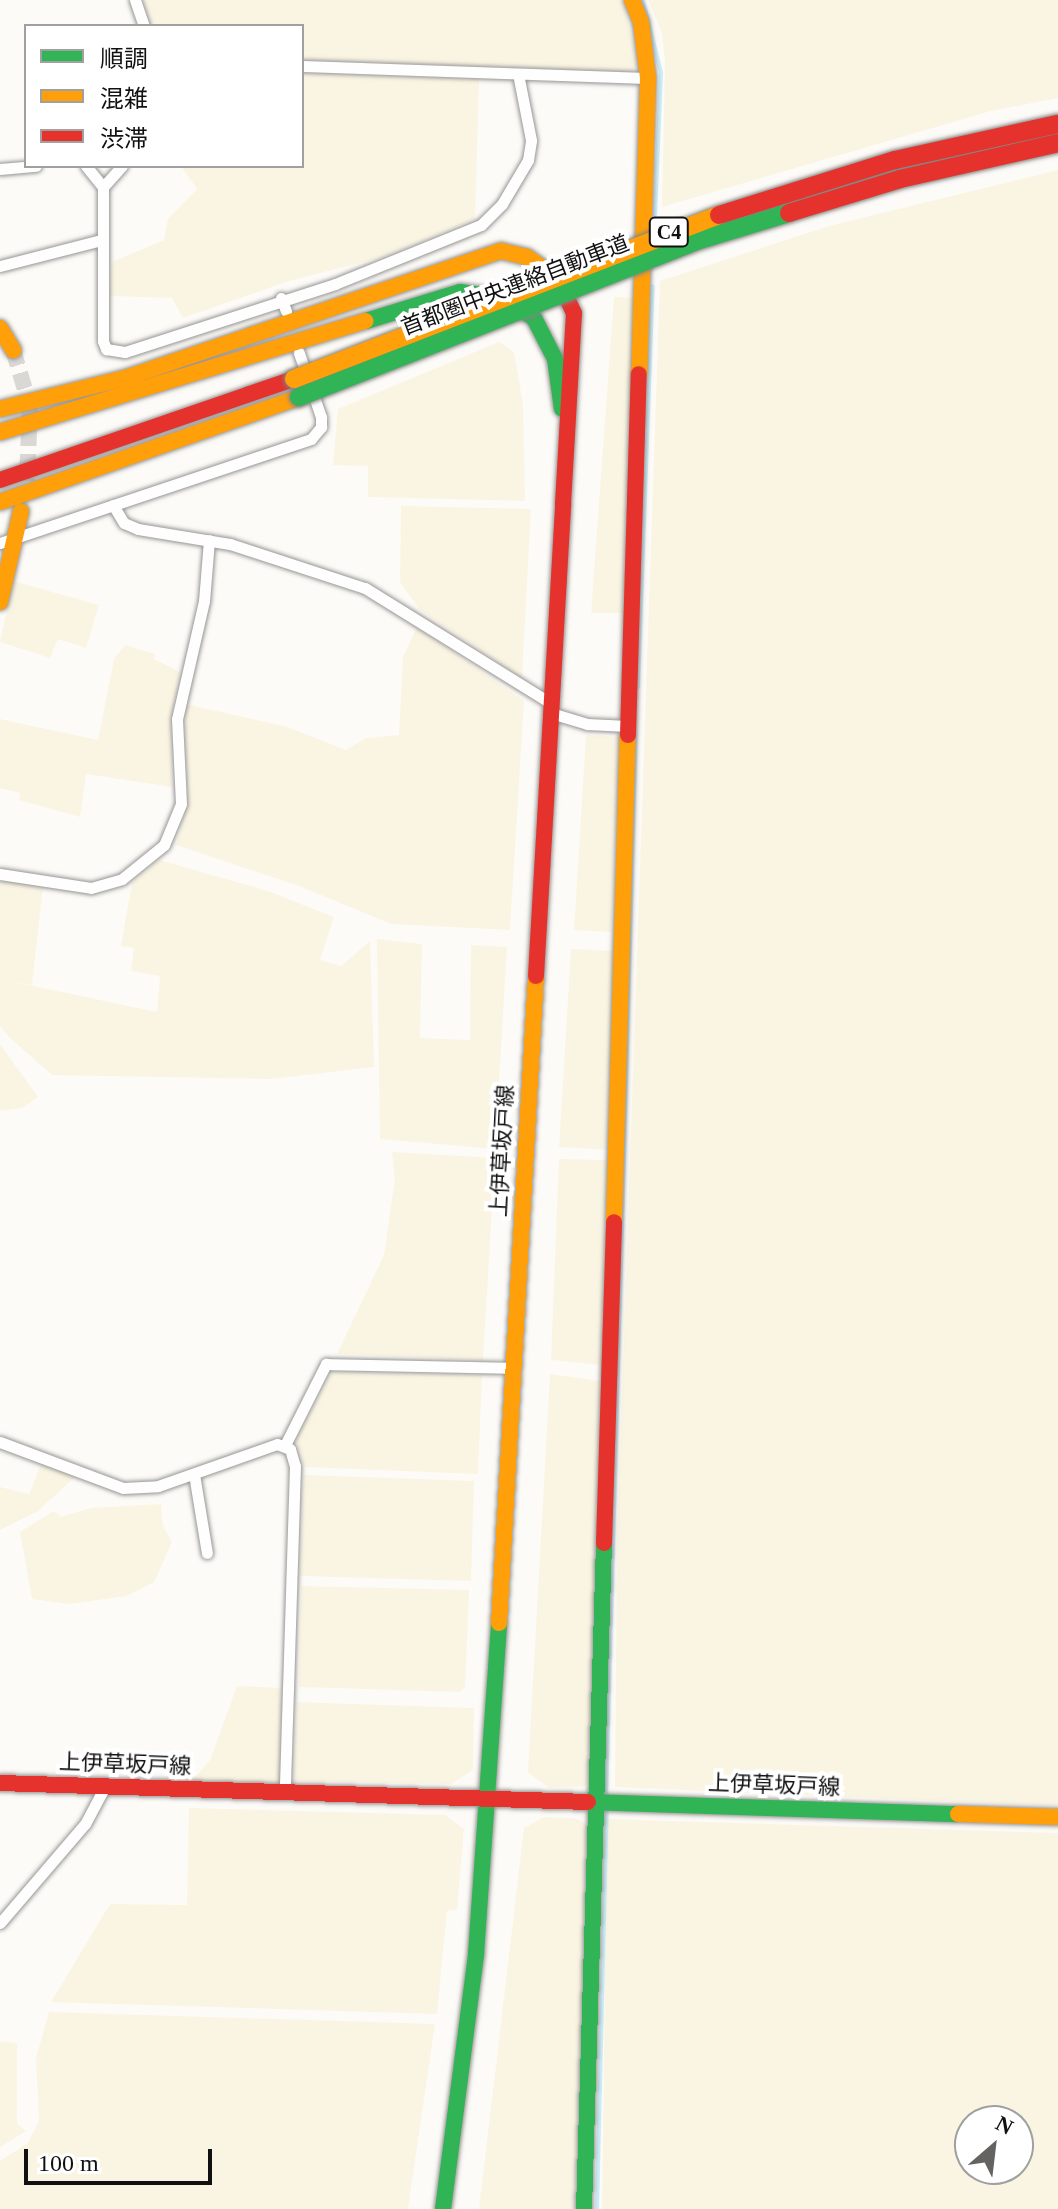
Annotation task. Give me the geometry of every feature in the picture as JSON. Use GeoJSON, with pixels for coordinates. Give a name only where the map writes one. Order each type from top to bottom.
{"type":"FeatureCollection","features":[{"type":"Feature","properties":{"kind":"main road"},"geometry":{"type":"LineString","coordinates":[[584,2209],[648,78],[641,22],[632,0]]}},
{"type":"Feature","properties":{"kind":"main road","name":"首都圏中央連絡自動車道"},"geometry":{"type":"LineString","coordinates":[[0,480],[294,379],[535,281],[707,219],[895,160],[1058,124]]}},
{"type":"Feature","properties":{"kind":"main road","name":"首都圏中央連絡自動車道"},"geometry":{"type":"LineString","coordinates":[[0,502],[299,397],[700,240],[900,179],[1058,143]]}},
{"type":"Feature","properties":{"kind":"main road"},"geometry":{"type":"LineString","coordinates":[[0,409],[125,378],[501,251],[543,266],[558,279],[574,313],[563,505]]}},
{"type":"Feature","properties":{"kind":"main road"},"geometry":{"type":"LineString","coordinates":[[0,432],[129,388],[303,342],[435,297],[482,293],[525,310],[552,348],[562,401],[563,505]]}},
{"type":"Feature","properties":{"kind":"main road"},"geometry":{"type":"LineString","coordinates":[[0,328],[13,350]]}},
{"type":"Feature","properties":{"kind":"main road","name":"上伊草坂戸線"},"geometry":{"type":"LineString","coordinates":[[489,1800],[563,505]]}},
{"type":"Feature","properties":{"kind":"main road"},"geometry":{"type":"LineString","coordinates":[[0,602],[8,541],[21,511]]}},
{"type":"Feature","properties":{"kind":"main road","name":"上伊草坂戸線"},"geometry":{"type":"LineString","coordinates":[[0,1783],[104,1789],[1058,1817]]}},
{"type":"Feature","properties":{"kind":"main road"},"geometry":{"type":"LineString","coordinates":[[443,2209],[476,1954],[489,1800]]}},
{"type":"Feature","properties":{"kind":"street"},"geometry":{"type":"LineString","coordinates":[[135,0],[143,24]]}},
{"type":"Feature","properties":{"kind":"street"},"geometry":{"type":"LineString","coordinates":[[304,66],[648,78]]}},
{"type":"Feature","properties":{"kind":"street"},"geometry":{"type":"LineString","coordinates":[[120,168],[103,187],[101,240],[101,326],[106,349],[116,352],[281,298],[335,284],[481,225],[502,204],[528,160],[531,140],[518,74]]}},
{"type":"Feature","properties":{"kind":"street"},"geometry":{"type":"LineString","coordinates":[[0,169],[24,167]]}},
{"type":"Feature","properties":{"kind":"street"},"geometry":{"type":"LineString","coordinates":[[88,168],[103,187]]}},
{"type":"Feature","properties":{"kind":"street"},"geometry":{"type":"LineString","coordinates":[[0,266],[101,240]]}},
{"type":"Feature","properties":{"kind":"street"},"geometry":{"type":"LineString","coordinates":[[281,298],[286,311]]}},
{"type":"Feature","properties":{"kind":"street"},"geometry":{"type":"LineString","coordinates":[[8,541],[297,445],[318,434],[321,417],[299,353]]}},
{"type":"Feature","properties":{"kind":"street"},"geometry":{"type":"LineString","coordinates":[[113,505],[124,523],[138,529],[209,540],[365,588],[552,708],[587,724],[628,726]]}},
{"type":"Feature","properties":{"kind":"street"},"geometry":{"type":"LineString","coordinates":[[0,874],[91,888],[122,879],[164,845],[181,804],[177,719],[204,601],[209,540]]}},
{"type":"Feature","properties":{"kind":"street"},"geometry":{"type":"LineString","coordinates":[[285,1445],[326,1364],[514,1368]]}},
{"type":"Feature","properties":{"kind":"street"},"geometry":{"type":"LineString","coordinates":[[0,1442],[123,1488],[158,1486],[269,1445],[285,1445]]}},
{"type":"Feature","properties":{"kind":"street"},"geometry":{"type":"LineString","coordinates":[[285,1445],[295,1466],[285,1793]]}},
{"type":"Feature","properties":{"kind":"street"},"geometry":{"type":"LineString","coordinates":[[194,1474],[207,1553]]}},
{"type":"Feature","properties":{"kind":"street"},"geometry":{"type":"LineString","coordinates":[[0,1923],[85,1824],[104,1789]]}},
{"type":"Feature","properties":{"kind":"street"},"geometry":{"type":"LineString","coordinates":[[0,1903],[12,1910]]}},
{"type":"Feature","properties":{"kind":"shaded area"},"geometry":{"type":"Polygon","coordinates":[[[143,0],[623,0],[638,64],[632,72],[304,60],[304,24],[151,24],[143,0]]]}},
{"type":"Feature","properties":{"kind":"shaded area"},"geometry":{"type":"Polygon","coordinates":[[[648,0],[1058,0],[1058,98],[991,111],[662,207],[665,62],[662,33],[648,0]]]}},
{"type":"Feature","properties":{"kind":"shaded area"},"geometry":{"type":"Polygon","coordinates":[[[304,73],[479,79],[475,219],[383,257],[289,281],[183,318],[172,298],[109,296],[112,262],[164,240],[168,219],[197,189],[182,168],[304,168],[304,73]]]}},
{"type":"Feature","properties":{"kind":"shaded area"},"geometry":{"type":"Polygon","coordinates":[[[1058,170],[1058,1806],[615,1787],[617,1543],[660,281],[829,226],[1058,170]]]}},
{"type":"Feature","properties":{"kind":"shaded area"},"geometry":{"type":"Polygon","coordinates":[[[614,297],[635,298],[625,613],[591,613],[614,297]]]}},
{"type":"Feature","properties":{"kind":"shaded area"},"geometry":{"type":"Polygon","coordinates":[[[499,342],[514,352],[523,405],[525,501],[368,497],[368,466],[333,465],[338,409],[499,342]]]}},
{"type":"Feature","properties":{"kind":"shaded area"},"geometry":{"type":"Polygon","coordinates":[[[401,506],[531,509],[522,678],[420,610],[400,582],[401,506]]]}},
{"type":"Feature","properties":{"kind":"shaded area"},"geometry":{"type":"Polygon","coordinates":[[[13,581],[99,605],[86,648],[58,639],[50,658],[0,642],[13,581]]]}},
{"type":"Feature","properties":{"kind":"shaded area"},"geometry":{"type":"Polygon","coordinates":[[[417,627],[524,701],[510,930],[391,924],[299,886],[176,845],[188,801],[185,704],[288,727],[346,750],[366,738],[399,735],[403,657],[417,627]]]}},
{"type":"Feature","properties":{"kind":"shaded area"},"geometry":{"type":"Polygon","coordinates":[[[125,645],[155,654],[154,659],[180,672],[171,719],[172,787],[86,774],[80,817],[19,800],[20,793],[0,788],[0,719],[98,740],[114,659],[125,645]]]}},
{"type":"Feature","properties":{"kind":"shaded area"},"geometry":{"type":"Polygon","coordinates":[[[586,735],[620,737],[611,932],[574,930],[586,735]]]}},
{"type":"Feature","properties":{"kind":"shaded area"},"geometry":{"type":"Polygon","coordinates":[[[159,860],[268,891],[334,917],[320,960],[341,966],[370,941],[374,1067],[272,1079],[52,1075],[10,1038],[0,1026],[0,879],[43,886],[32,985],[5,980],[157,1012],[160,976],[131,971],[134,948],[121,946],[132,883],[159,860]]]}},
{"type":"Feature","properties":{"kind":"shaded area"},"geometry":{"type":"Polygon","coordinates":[[[377,939],[422,944],[420,1038],[470,1040],[471,945],[507,947],[495,1149],[380,1139],[377,939]]]}},
{"type":"Feature","properties":{"kind":"shaded area"},"geometry":{"type":"Polygon","coordinates":[[[571,949],[614,951],[608,1150],[559,1147],[571,949]]]}},
{"type":"Feature","properties":{"kind":"shaded area"},"geometry":{"type":"Polygon","coordinates":[[[0,1044],[38,1097],[22,1108],[0,1111],[0,1044]]]}},
{"type":"Feature","properties":{"kind":"shaded area"},"geometry":{"type":"Polygon","coordinates":[[[392,1152],[495,1158],[483,1360],[337,1354],[384,1255],[395,1178],[392,1152]]]}},
{"type":"Feature","properties":{"kind":"shaded area"},"geometry":{"type":"Polygon","coordinates":[[[559,1159],[609,1160],[602,1365],[551,1360],[559,1159]]]}},
{"type":"Feature","properties":{"kind":"shaded area"},"geometry":{"type":"Polygon","coordinates":[[[332,1372],[482,1375],[478,1474],[305,1467],[296,1440],[332,1372]]]}},
{"type":"Feature","properties":{"kind":"shaded area"},"geometry":{"type":"Polygon","coordinates":[[[550,1374],[601,1381],[587,1786],[549,1788],[528,1772],[550,1374]]]}},
{"type":"Feature","properties":{"kind":"shaded area"},"geometry":{"type":"Polygon","coordinates":[[[42,1462],[75,1477],[38,1511],[0,1530],[0,1487],[29,1494],[42,1462]]]}},
{"type":"Feature","properties":{"kind":"shaded area"},"geometry":{"type":"Polygon","coordinates":[[[304,1475],[474,1481],[471,1581],[300,1576],[304,1475]]]}},
{"type":"Feature","properties":{"kind":"shaded area"},"geometry":{"type":"Polygon","coordinates":[[[161,1504],[163,1526],[172,1542],[154,1582],[127,1596],[69,1604],[32,1599],[20,1532],[54,1511],[61,1517],[91,1508],[161,1504]]]}},
{"type":"Feature","properties":{"kind":"shaded area"},"geometry":{"type":"Polygon","coordinates":[[[301,1586],[469,1590],[465,1687],[460,1692],[299,1687],[301,1586]]]}},
{"type":"Feature","properties":{"kind":"shaded area"},"geometry":{"type":"Polygon","coordinates":[[[237,1686],[282,1688],[281,1782],[190,1783],[210,1760],[237,1686]]]}},
{"type":"Feature","properties":{"kind":"shaded area"},"geometry":{"type":"Polygon","coordinates":[[[297,1702],[474,1708],[473,1770],[451,1784],[294,1781],[297,1702]]]}},
{"type":"Feature","properties":{"kind":"shaded area"},"geometry":{"type":"Polygon","coordinates":[[[189,1808],[445,1815],[464,1829],[457,1910],[447,1911],[437,2014],[51,2002],[110,1904],[187,1905],[189,1808]]]}},
{"type":"Feature","properties":{"kind":"shaded area"},"geometry":{"type":"Polygon","coordinates":[[[544,1817],[578,1819],[587,1825],[574,2209],[479,2209],[524,1828],[544,1817]]]}},
{"type":"Feature","properties":{"kind":"shaded area"},"geometry":{"type":"Polygon","coordinates":[[[607,1819],[1058,1833],[1058,2209],[602,2209],[607,1819]]]}},
{"type":"Feature","properties":{"kind":"shaded area"},"geometry":{"type":"Polygon","coordinates":[[[49,2012],[435,2024],[408,2209],[0,2209],[0,2161],[28,2143],[39,2121],[36,2058],[49,2012]]]}},
{"type":"Feature","properties":{"kind":"shaded area"},"geometry":{"type":"Polygon","coordinates":[[[0,2041],[17,2043],[17,2123],[26,2131],[0,2147],[0,2041]]]}},
{"type":"Feature","properties":{"kind":"waterway"},"geometry":{"type":"LineString","coordinates":[[643,0],[661,73],[655,215]]}},
{"type":"Feature","properties":{"kind":"waterway"},"geometry":{"type":"LineString","coordinates":[[638,687],[653,286]]}},
{"type":"Feature","properties":{"kind":"waterway"},"geometry":{"type":"LineString","coordinates":[[606,1798],[636,732]]}},
{"type":"Feature","properties":{"kind":"waterway"},"geometry":{"type":"LineString","coordinates":[[597,2209],[607,1807]]}},
{"type":"Feature","properties":{"kind":"tunnel"},"geometry":{"type":"LineString","coordinates":[[13,350],[30,406],[27,481]]}},
{"type":"Feature","properties":{"kind":"traffic: fast"},"geometry":{"type":"LineString","coordinates":[[299,397],[700,240],[789,213]]}},
{"type":"Feature","properties":{"kind":"traffic: fast"},"geometry":{"type":"LineString","coordinates":[[366,321],[460,292],[503,298],[534,318],[555,359],[562,409]]}},
{"type":"Feature","properties":{"kind":"traffic: fast"},"geometry":{"type":"LineString","coordinates":[[584,2209],[604,1543]]}},
{"type":"Feature","properties":{"kind":"traffic: fast"},"geometry":{"type":"LineString","coordinates":[[443,2209],[476,1954],[499,1623]]}},
{"type":"Feature","properties":{"kind":"traffic: fast"},"geometry":{"type":"LineString","coordinates":[[588,1802],[958,1814]]}},
{"type":"Feature","properties":{"kind":"traffic: slow"},"geometry":{"type":"LineString","coordinates":[[632,0],[641,22],[648,78],[639,374]]}},
{"type":"Feature","properties":{"kind":"traffic: slow"},"geometry":{"type":"LineString","coordinates":[[294,379],[719,215]]}},
{"type":"Feature","properties":{"kind":"traffic: slow"},"geometry":{"type":"LineString","coordinates":[[0,409],[125,378],[501,251],[527,257],[544,269]]}},
{"type":"Feature","properties":{"kind":"traffic: slow"},"geometry":{"type":"LineString","coordinates":[[0,432],[366,321]]}},
{"type":"Feature","properties":{"kind":"traffic: slow"},"geometry":{"type":"LineString","coordinates":[[0,328],[13,350]]}},
{"type":"Feature","properties":{"kind":"traffic: slow"},"geometry":{"type":"LineString","coordinates":[[0,502],[299,397]]}},
{"type":"Feature","properties":{"kind":"traffic: slow"},"geometry":{"type":"LineString","coordinates":[[0,602],[21,511]]}},
{"type":"Feature","properties":{"kind":"traffic: slow"},"geometry":{"type":"LineString","coordinates":[[614,1222],[628,735]]}},
{"type":"Feature","properties":{"kind":"traffic: slow"},"geometry":{"type":"LineString","coordinates":[[499,1623],[536,976]]}},
{"type":"Feature","properties":{"kind":"traffic: slow"},"geometry":{"type":"LineString","coordinates":[[958,1814],[1058,1817]]}},
{"type":"Feature","properties":{"kind":"traffic: jam"},"geometry":{"type":"LineString","coordinates":[[719,215],[895,160],[1058,124]]}},
{"type":"Feature","properties":{"kind":"traffic: jam"},"geometry":{"type":"LineString","coordinates":[[789,213],[900,179],[1058,143]]}},
{"type":"Feature","properties":{"kind":"traffic: jam"},"geometry":{"type":"LineString","coordinates":[[544,269],[558,279],[574,313],[563,505]]}},
{"type":"Feature","properties":{"kind":"traffic: jam"},"geometry":{"type":"LineString","coordinates":[[628,735],[639,374]]}},
{"type":"Feature","properties":{"kind":"traffic: jam"},"geometry":{"type":"LineString","coordinates":[[0,480],[294,379]]}},
{"type":"Feature","properties":{"kind":"traffic: jam"},"geometry":{"type":"LineString","coordinates":[[536,976],[563,505]]}},
{"type":"Feature","properties":{"kind":"traffic: jam"},"geometry":{"type":"LineString","coordinates":[[604,1543],[614,1222]]}},
{"type":"Feature","properties":{"kind":"traffic: jam"},"geometry":{"type":"LineString","coordinates":[[0,1783],[588,1802]]}}]}
